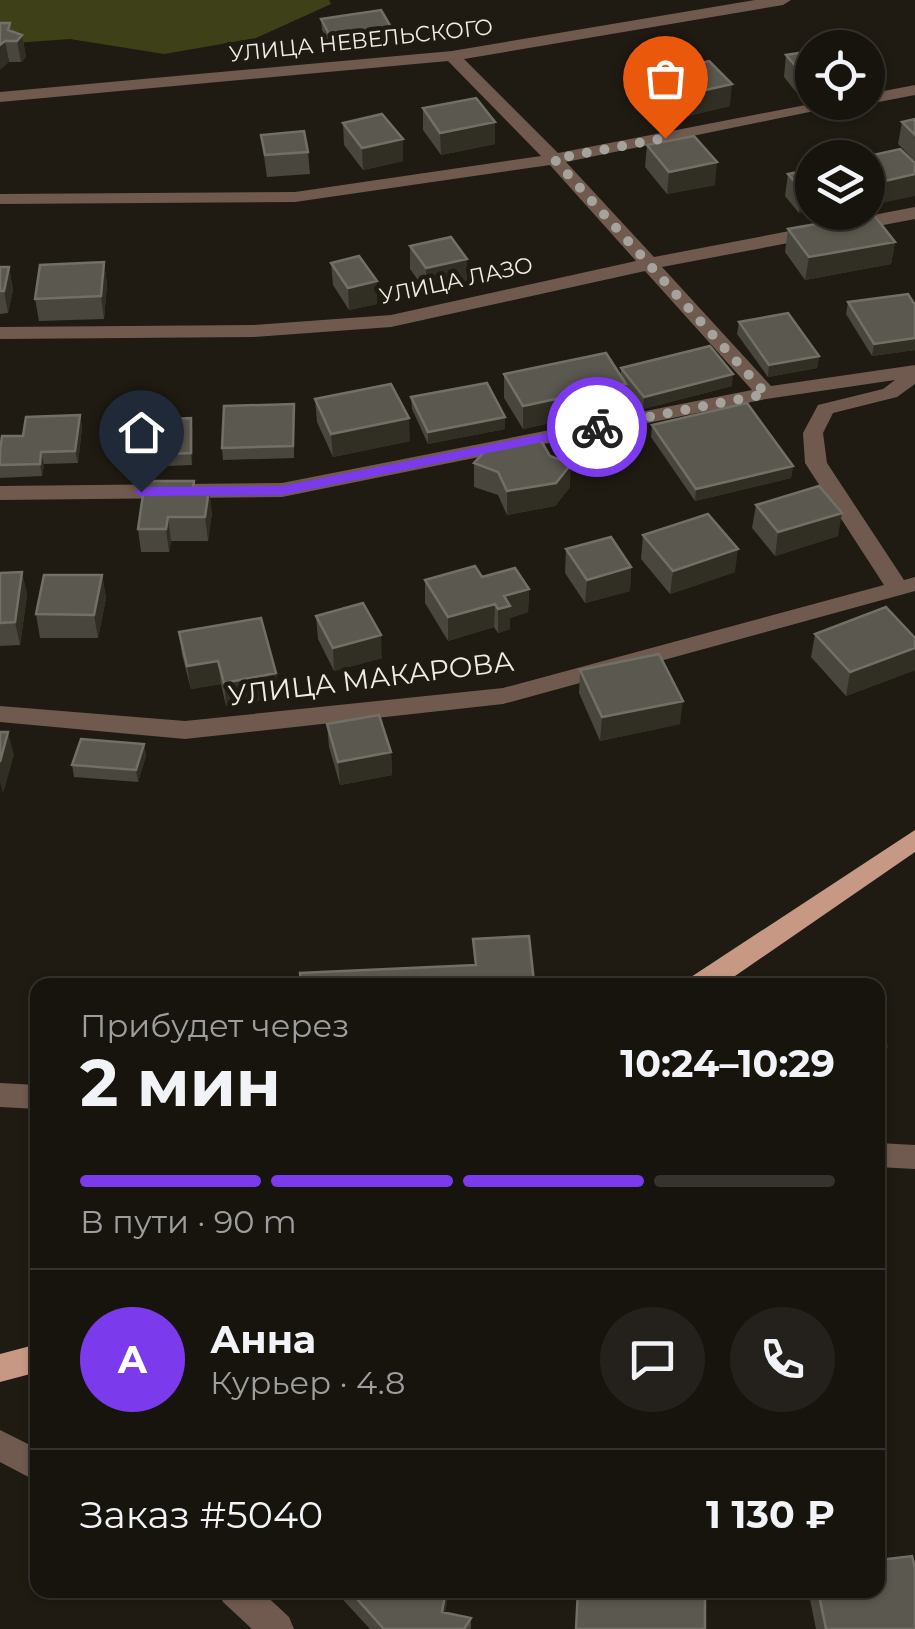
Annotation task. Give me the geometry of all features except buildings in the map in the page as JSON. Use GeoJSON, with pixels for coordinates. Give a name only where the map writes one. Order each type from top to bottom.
{"type":"FeatureCollection","features":[{"type":"Feature","properties":{"kind":"main road"},"geometry":{"type":"LineString","coordinates":[[711,978],[915,839]]}},
{"type":"Feature","properties":{"kind":"main road"},"geometry":{"type":"LineString","coordinates":[[0,1368],[30,1360]]}},
{"type":"Feature","properties":{"kind":"street","name":"УЛИЦА НЕВЕЛЬСКОГО"},"geometry":{"type":"LineString","coordinates":[[0,97],[452,56],[784,0]]}},
{"type":"Feature","properties":{"kind":"street"},"geometry":{"type":"LineString","coordinates":[[452,56],[554,159],[766,394]]}},
{"type":"Feature","properties":{"kind":"street"},"geometry":{"type":"LineString","coordinates":[[885,96],[915,90]]}},
{"type":"Feature","properties":{"kind":"street"},"geometry":{"type":"LineString","coordinates":[[0,200],[295,197],[554,159],[795,113]]}},
{"type":"Feature","properties":{"kind":"street","name":"УЛИЦА ЛАЗО"},"geometry":{"type":"LineString","coordinates":[[0,332],[254,330],[391,321],[649,264],[915,212]]}},
{"type":"Feature","properties":{"kind":"street"},"geometry":{"type":"LineString","coordinates":[[0,493],[282,490],[766,394],[915,373]]}},
{"type":"Feature","properties":{"kind":"street"},"geometry":{"type":"LineString","coordinates":[[906,586],[816,464],[812,432],[825,408],[890,393],[915,373]]}},
{"type":"Feature","properties":{"kind":"street","name":"УЛИЦА МАКАРОВА"},"geometry":{"type":"LineString","coordinates":[[0,714],[185,730],[503,696],[906,586]]}},
{"type":"Feature","properties":{"kind":"street"},"geometry":{"type":"LineString","coordinates":[[0,1095],[30,1096]]}},
{"type":"Feature","properties":{"kind":"street"},"geometry":{"type":"LineString","coordinates":[[885,1155],[915,1158]]}},
{"type":"Feature","properties":{"kind":"street"},"geometry":{"type":"LineString","coordinates":[[0,1445],[30,1462]]}},
{"type":"Feature","properties":{"kind":"street"},"geometry":{"type":"LineString","coordinates":[[244,1598],[277,1629]]}},
{"type":"Feature","properties":{"kind":"green space"},"geometry":{"type":"Polygon","coordinates":[[[0,0],[329,0],[331,4],[256,38],[164,54],[70,39],[0,44],[0,0]]]}},
{"type":"Feature","properties":{"kind":"way so far"},"geometry":{"type":"LineString","coordinates":[[597,427],[766,394],[554,159],[665,138]]}},
{"type":"Feature","properties":{"kind":"route"},"geometry":{"type":"LineString","coordinates":[[141,492],[282,490],[597,427]]}}]}
